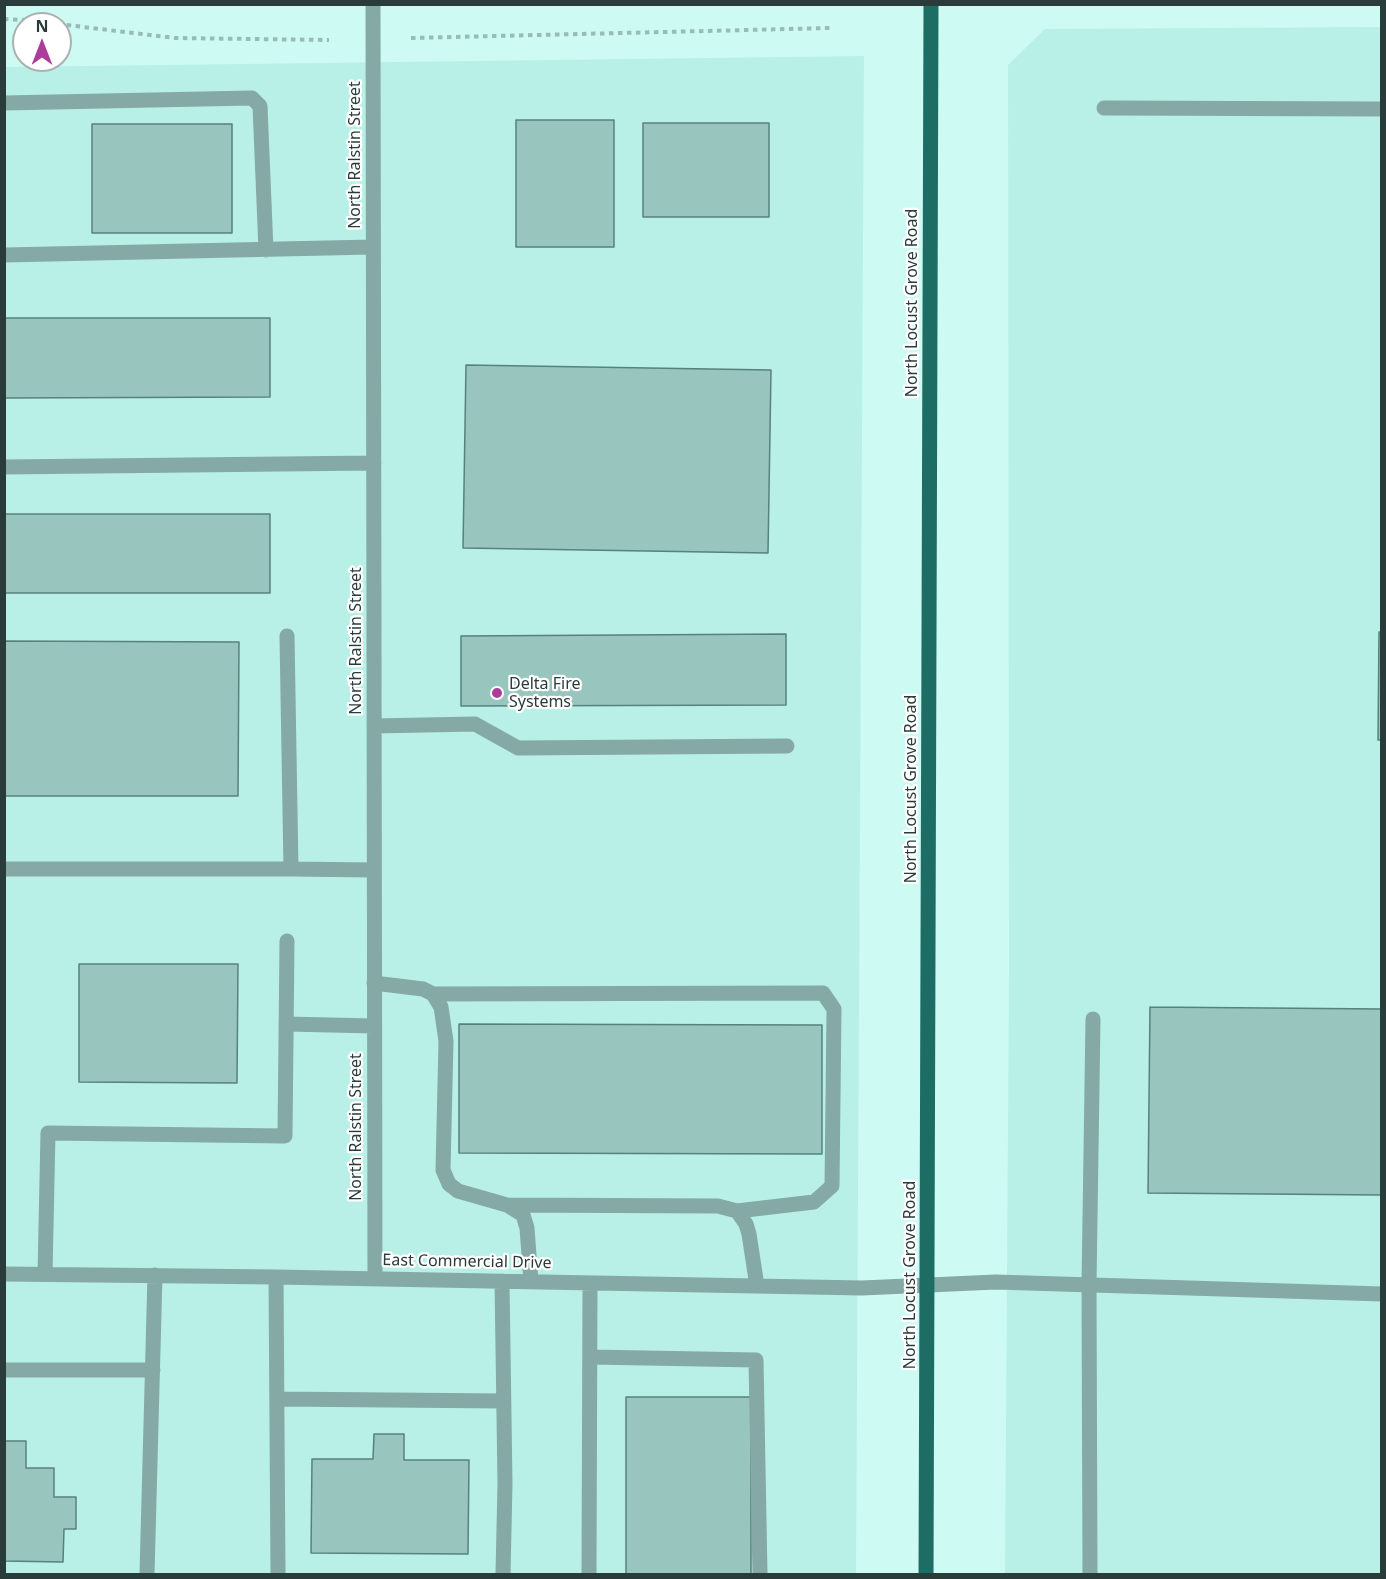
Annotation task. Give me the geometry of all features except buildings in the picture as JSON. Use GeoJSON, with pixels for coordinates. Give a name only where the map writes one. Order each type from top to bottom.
{"type":"FeatureCollection","features":[{"type":"Feature","properties":{"kind":"main road","name":"North Locust Grove Road"},"geometry":{"type":"LineString","coordinates":[[926,1575],[931,4]]}},
{"type":"Feature","properties":{"kind":"street","name":"North Ralstin Street"},"geometry":{"type":"LineString","coordinates":[[373,4],[375,1278]]}},
{"type":"Feature","properties":{"kind":"street"},"geometry":{"type":"LineString","coordinates":[[4,102],[252,98],[260,106],[266,250]]}},
{"type":"Feature","properties":{"kind":"street"},"geometry":{"type":"LineString","coordinates":[[1104,108],[1382,108]]}},
{"type":"Feature","properties":{"kind":"street"},"geometry":{"type":"LineString","coordinates":[[4,255],[373,247]]}},
{"type":"Feature","properties":{"kind":"street"},"geometry":{"type":"LineString","coordinates":[[4,467],[374,463]]}},
{"type":"Feature","properties":{"kind":"street"},"geometry":{"type":"LineString","coordinates":[[287,636],[291,869]]}},
{"type":"Feature","properties":{"kind":"street"},"geometry":{"type":"LineString","coordinates":[[374,726],[475,724],[518,748],[787,746]]}},
{"type":"Feature","properties":{"kind":"street"},"geometry":{"type":"LineString","coordinates":[[4,868],[374,870]]}},
{"type":"Feature","properties":{"kind":"street"},"geometry":{"type":"LineString","coordinates":[[45,1274],[48,1133],[285,1136],[287,941]]}},
{"type":"Feature","properties":{"kind":"street"},"geometry":{"type":"LineString","coordinates":[[374,983],[423,989],[434,994],[823,993],[834,1009],[832,1186],[814,1202],[737,1211],[718,1206],[507,1205],[458,1191],[449,1184],[443,1170],[446,1041],[441,1007],[434,994]]}},
{"type":"Feature","properties":{"kind":"street"},"geometry":{"type":"LineString","coordinates":[[1090,1575],[1089,1285],[1093,1019]]}},
{"type":"Feature","properties":{"kind":"street"},"geometry":{"type":"LineString","coordinates":[[286,1024],[374,1026]]}},
{"type":"Feature","properties":{"kind":"street"},"geometry":{"type":"LineString","coordinates":[[507,1205],[523,1215],[531,1282]]}},
{"type":"Feature","properties":{"kind":"street"},"geometry":{"type":"LineString","coordinates":[[737,1211],[750,1234],[757,1286]]}},
{"type":"Feature","properties":{"kind":"street","name":"East Commercial Drive"},"geometry":{"type":"LineString","coordinates":[[4,1274],[276,1276],[874,1288],[996,1282],[1382,1294]]}},
{"type":"Feature","properties":{"kind":"street"},"geometry":{"type":"LineString","coordinates":[[147,1575],[155,1275]]}},
{"type":"Feature","properties":{"kind":"street"},"geometry":{"type":"LineString","coordinates":[[276,1276],[278,1575]]}},
{"type":"Feature","properties":{"kind":"street"},"geometry":{"type":"LineString","coordinates":[[502,1281],[505,1484],[503,1575]]}},
{"type":"Feature","properties":{"kind":"street"},"geometry":{"type":"LineString","coordinates":[[589,1575],[590,1283]]}},
{"type":"Feature","properties":{"kind":"street"},"geometry":{"type":"LineString","coordinates":[[590,1357],[756,1359],[760,1575]]}},
{"type":"Feature","properties":{"kind":"street"},"geometry":{"type":"LineString","coordinates":[[4,1370],[153,1370]]}},
{"type":"Feature","properties":{"kind":"street"},"geometry":{"type":"LineString","coordinates":[[277,1399],[503,1401]]}},
{"type":"Feature","properties":{"kind":"path"},"geometry":{"type":"LineString","coordinates":[[4,19],[175,38],[329,40]]}},
{"type":"Feature","properties":{"kind":"path"},"geometry":{"type":"LineString","coordinates":[[411,38],[830,28]]}},
{"type":"Feature","properties":{"kind":"shaded area"},"geometry":{"type":"Polygon","coordinates":[[[1381,27],[1381,1574],[1005,1574],[1009,970],[1008,65],[1045,29],[1381,27]]]}},
{"type":"Feature","properties":{"kind":"shaded area"},"geometry":{"type":"Polygon","coordinates":[[[864,56],[856,1574],[5,1574],[5,67],[12,67],[12,72],[72,72],[72,66],[864,56]]]}},
{"type":"Feature","properties":{"kind":"place","name":"Delta Fire Systems"},"geometry":{"type":"Point","coordinates":[497,693]}}]}
